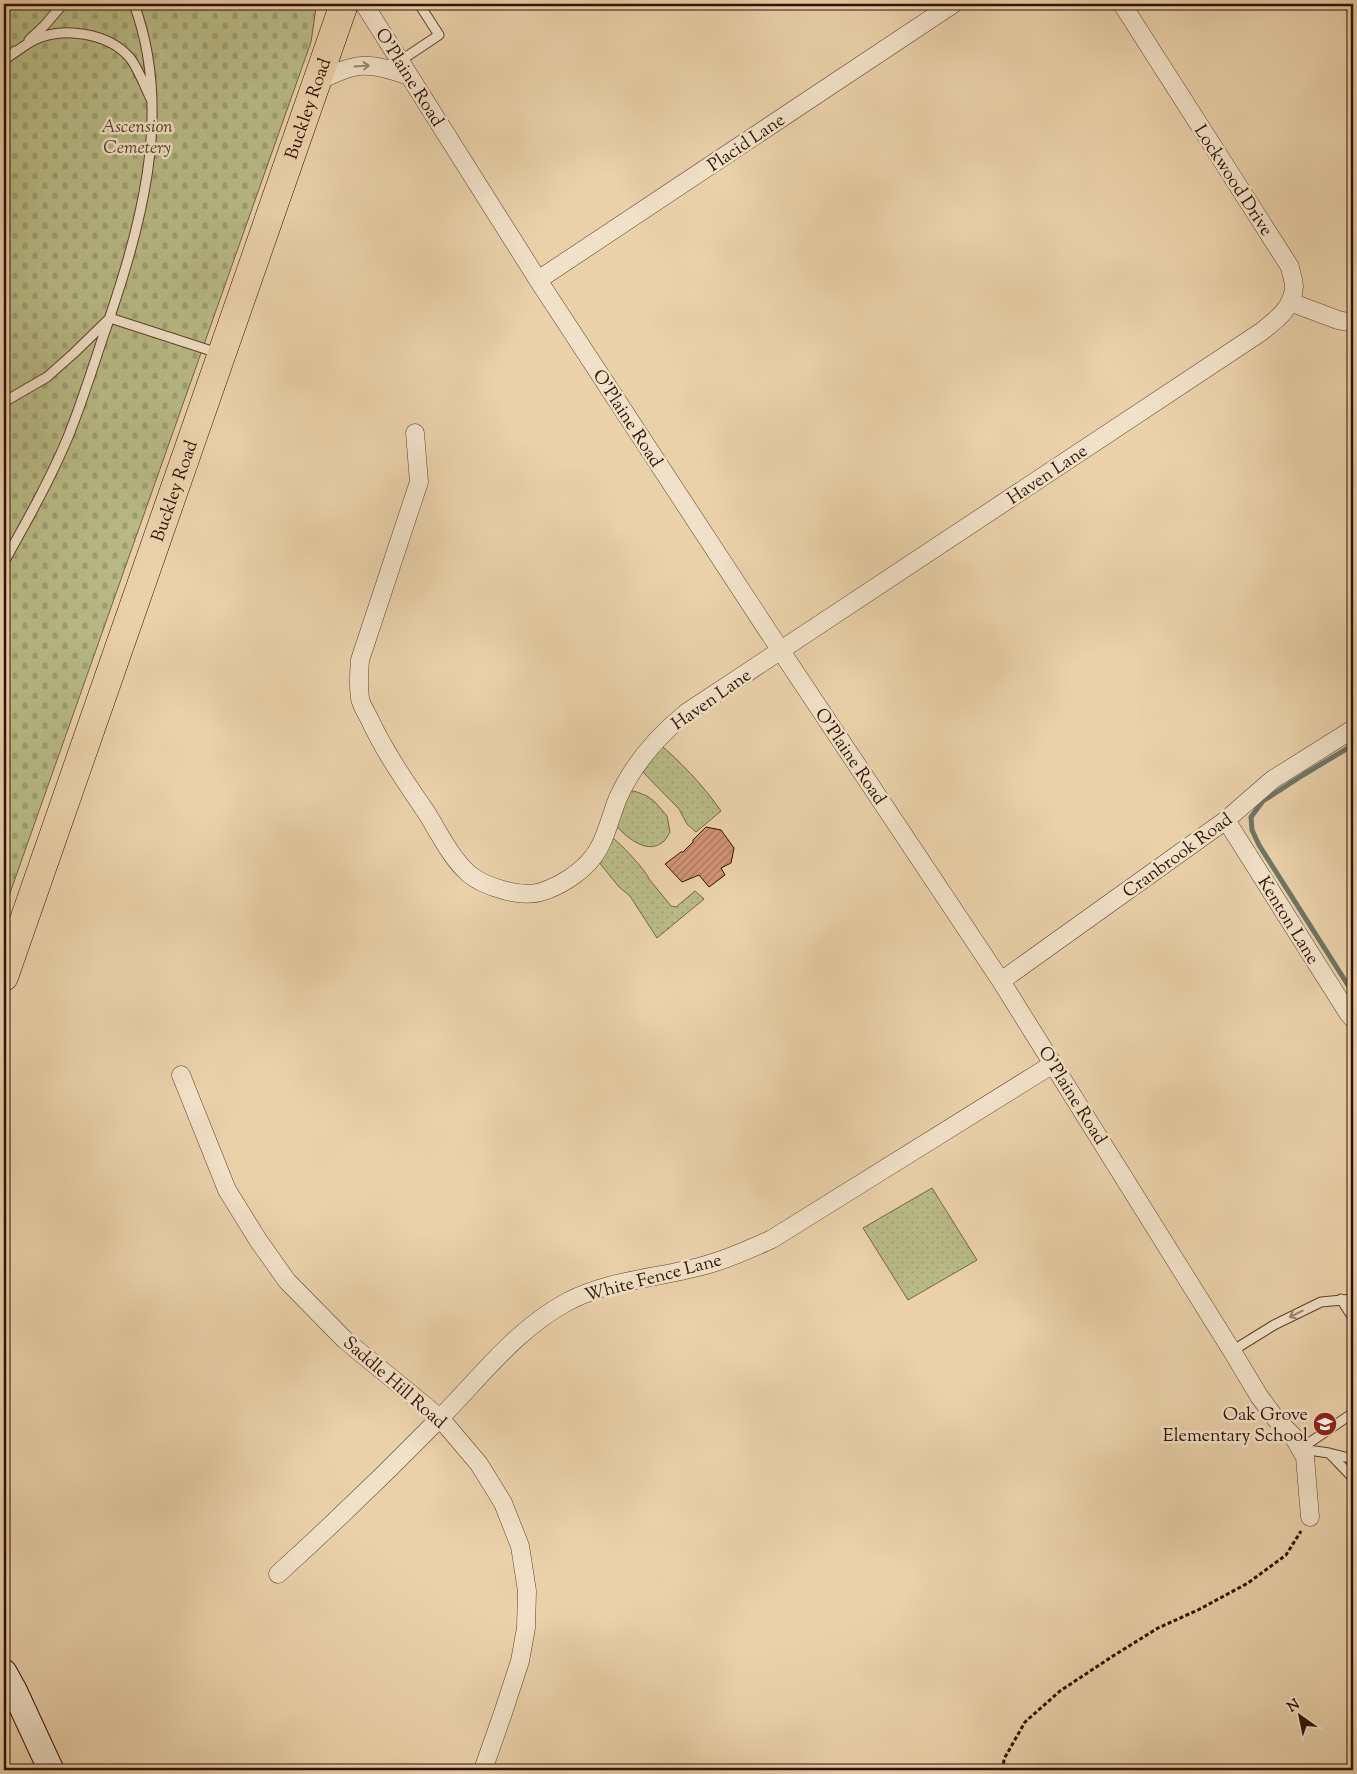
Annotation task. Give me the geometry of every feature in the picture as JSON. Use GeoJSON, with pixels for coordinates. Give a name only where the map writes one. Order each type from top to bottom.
{"type":"FeatureCollection","features":[{"type":"Feature","properties":{"kind":"main road","name":"Buckley Road"},"geometry":{"type":"LineString","coordinates":[[4,977],[344,4]]}},
{"type":"Feature","properties":{"kind":"main road"},"geometry":{"type":"LineString","coordinates":[[4,1672],[51,1770]]}},
{"type":"Feature","properties":{"kind":"street","name":"O'Plaine Road"},"geometry":{"type":"LineString","coordinates":[[364,4],[538,280],[781,651],[1001,981],[1259,1396],[1276,1419],[1293,1436],[1305,1457],[1310,1517]]}},
{"type":"Feature","properties":{"kind":"street","name":"Placid Lane"},"geometry":{"type":"LineString","coordinates":[[538,280],[953,4]]}},
{"type":"Feature","properties":{"kind":"street","name":"Lockwood Drive"},"geometry":{"type":"LineString","coordinates":[[1123,5],[1290,267],[1294,286],[1290,302]]}},
{"type":"Feature","properties":{"kind":"street"},"geometry":{"type":"LineString","coordinates":[[316,82],[344,68],[364,64],[385,68],[405,68]]}},
{"type":"Feature","properties":{"kind":"street"},"geometry":{"type":"LineString","coordinates":[[1290,302],[1338,320],[1353,323]]}},
{"type":"Feature","properties":{"kind":"street","name":"Haven Lane"},"geometry":{"type":"LineString","coordinates":[[415,433],[419,482],[360,660],[358,681],[360,699],[377,736],[453,855],[469,874],[489,886],[525,893],[540,892],[569,879],[583,868],[595,854],[619,796],[643,756],[670,726],[686,712],[1262,332],[1280,317],[1290,302]]}},
{"type":"Feature","properties":{"kind":"street","name":"Cranbrook Road"},"geometry":{"type":"LineString","coordinates":[[1001,981],[1226,820],[1272,780],[1353,729]]}},
{"type":"Feature","properties":{"kind":"street","name":"Kenton Lane"},"geometry":{"type":"LineString","coordinates":[[1226,820],[1353,1019]]}},
{"type":"Feature","properties":{"kind":"street","name":"White Fence Lane"},"geometry":{"type":"LineString","coordinates":[[278,1574],[440,1418],[504,1349],[538,1320],[568,1301],[597,1289],[708,1265],[743,1253],[772,1239],[1054,1064]]}},
{"type":"Feature","properties":{"kind":"street","name":"Saddle Hill Road"},"geometry":{"type":"LineString","coordinates":[[181,1075],[227,1190],[258,1240],[287,1281],[345,1340],[440,1418],[479,1464],[503,1503],[520,1546],[527,1591],[526,1628],[520,1661],[483,1770]]}},
{"type":"Feature","properties":{"kind":"lane"},"geometry":{"type":"LineString","coordinates":[[4,61],[44,26],[63,4]]}},
{"type":"Feature","properties":{"kind":"lane"},"geometry":{"type":"LineString","coordinates":[[4,562],[39,500],[68,437],[110,318],[128,261],[141,206],[150,156],[152,79],[141,23],[134,4]]}},
{"type":"Feature","properties":{"kind":"lane"},"geometry":{"type":"LineString","coordinates":[[405,68],[438,35],[419,4]]}},
{"type":"Feature","properties":{"kind":"lane"},"geometry":{"type":"LineString","coordinates":[[11,55],[35,40],[55,34],[81,32],[112,44],[130,58],[152,102]]}},
{"type":"Feature","properties":{"kind":"lane"},"geometry":{"type":"LineString","coordinates":[[110,318],[222,354]]}},
{"type":"Feature","properties":{"kind":"lane"},"geometry":{"type":"LineString","coordinates":[[4,402],[47,376],[110,318]]}},
{"type":"Feature","properties":{"kind":"lane"},"geometry":{"type":"LineString","coordinates":[[1341,1299],[1353,1318]]}},
{"type":"Feature","properties":{"kind":"lane"},"geometry":{"type":"LineString","coordinates":[[1232,1351],[1274,1325],[1321,1302],[1353,1299]]}},
{"type":"Feature","properties":{"kind":"lane"},"geometry":{"type":"LineString","coordinates":[[1300,1449],[1353,1414]]}},
{"type":"Feature","properties":{"kind":"lane"},"geometry":{"type":"LineString","coordinates":[[1300,1449],[1353,1459]]}},
{"type":"Feature","properties":{"kind":"lane"},"geometry":{"type":"LineString","coordinates":[[1329,1453],[1353,1478]]}},
{"type":"Feature","properties":{"kind":"path"},"geometry":{"type":"LineString","coordinates":[[1003,1770],[1004,1760],[1025,1722],[1060,1692],[1158,1628],[1198,1610],[1248,1583],[1286,1555],[1310,1517]]}},
{"type":"Feature","properties":{"kind":"green space","name":"Ascension Cemetery"},"geometry":{"type":"Polygon","coordinates":[[[4,4],[316,4],[316,8],[311,42],[4,910],[4,4]]]}},
{"type":"Feature","properties":{"kind":"green space"},"geometry":{"type":"Polygon","coordinates":[[[656,741],[691,774],[721,811],[696,832],[687,824],[679,809],[637,766],[656,741]]]}},
{"type":"Feature","properties":{"kind":"green space"},"geometry":{"type":"Polygon","coordinates":[[[623,789],[647,796],[667,816],[670,832],[663,842],[649,847],[641,845],[626,836],[610,818],[623,789]]]}},
{"type":"Feature","properties":{"kind":"green space"},"geometry":{"type":"Polygon","coordinates":[[[604,837],[612,838],[626,850],[644,870],[671,906],[676,907],[695,891],[704,899],[657,938],[630,896],[619,887],[594,856],[604,837]]]}},
{"type":"Feature","properties":{"kind":"green space"},"geometry":{"type":"Polygon","coordinates":[[[932,1188],[977,1260],[908,1300],[863,1228],[932,1188]]]}},
{"type":"Feature","properties":{"kind":"building"},"geometry":{"type":"Polygon","coordinates":[[[706,827],[721,830],[734,848],[731,863],[721,868],[725,875],[709,887],[699,875],[682,882],[665,864],[683,852],[706,827]]]}},
{"type":"Feature","properties":{"kind":"waterway"},"geometry":{"type":"LineString","coordinates":[[1353,745],[1263,801],[1251,817],[1252,830],[1259,845],[1353,993]]}},
{"type":"Feature","properties":{"kind":"place","name":"Oak Grove Elementary School"},"geometry":{"type":"Point","coordinates":[1325,1424]}}]}
